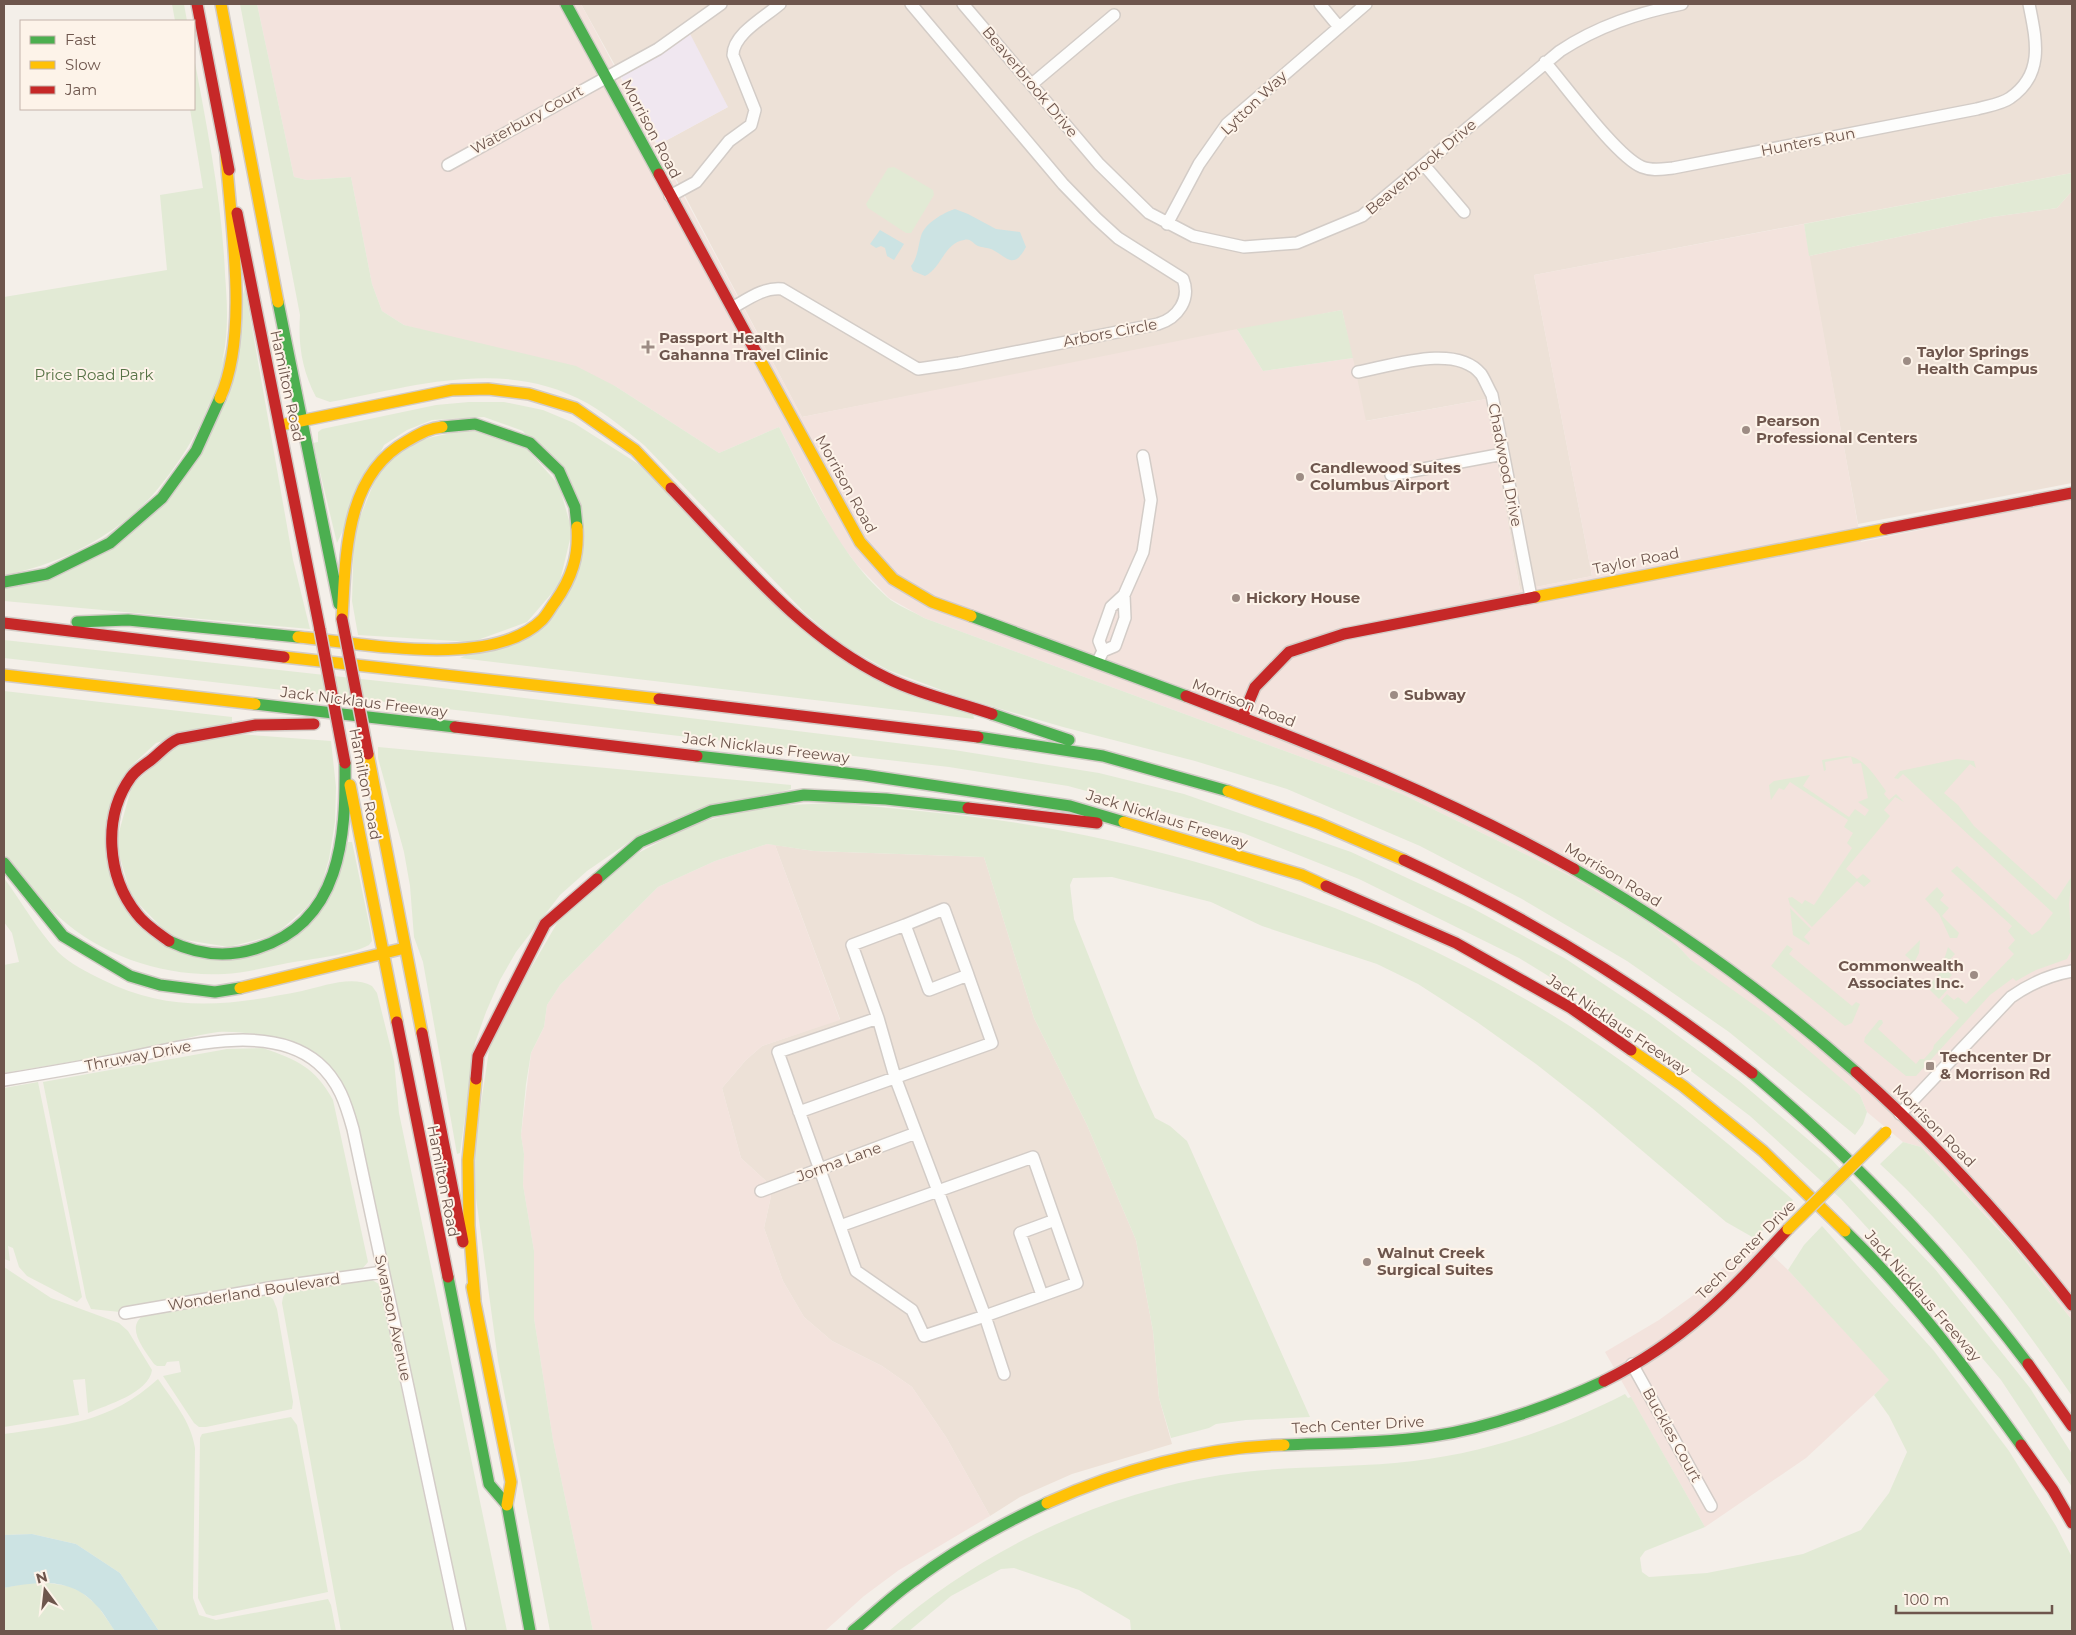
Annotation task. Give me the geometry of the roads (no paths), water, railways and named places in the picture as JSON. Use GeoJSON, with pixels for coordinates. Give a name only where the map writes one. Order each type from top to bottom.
{"type":"FeatureCollection","features":[{"type":"Feature","properties":{"kind":"main road","name":"Hamilton Road"},"geometry":{"type":"LineString","coordinates":[[197,4],[281,425],[345,764],[489,1484],[507,1505]]}},
{"type":"Feature","properties":{"kind":"main road","name":"Hamilton Road"},"geometry":{"type":"LineString","coordinates":[[221,4],[301,420],[342,619],[511,1482],[507,1505],[530,1631]]}},
{"type":"Feature","properties":{"kind":"main road","name":"Morrison Road"},"geometry":{"type":"LineString","coordinates":[[566,4],[860,542],[893,578],[932,602],[1242,718],[1380,773],[1446,802],[1599,882],[1669,927],[1774,1003],[1872,1086],[1982,1196],[2072,1305]]}},
{"type":"Feature","properties":{"kind":"main road"},"geometry":{"type":"LineString","coordinates":[[4,582],[47,574],[110,543],[162,498],[196,451],[223,392],[234,344],[235,288],[226,156]]}},
{"type":"Feature","properties":{"kind":"main road"},"geometry":{"type":"LineString","coordinates":[[281,425],[452,390],[488,389],[529,394],[574,408],[635,450],[792,612],[836,649],[888,679],[1279,809],[1417,865],[1566,944],[1664,1008],[1758,1079],[1832,1145],[1923,1236],[2013,1343],[2072,1426]]}},
{"type":"Feature","properties":{"kind":"main road"},"geometry":{"type":"LineString","coordinates":[[5,623],[128,620],[425,649],[461,650],[496,644],[522,634],[542,620],[569,582],[578,544],[575,507],[558,472],[530,443],[474,424],[431,428],[391,450],[362,486],[350,529],[342,619]]}},
{"type":"Feature","properties":{"kind":"main road","name":"Taylor Road"},"geometry":{"type":"LineString","coordinates":[[1242,718],[1255,687],[1289,652],[1344,634],[2072,493]]}},
{"type":"Feature","properties":{"kind":"main road"},"geometry":{"type":"LineString","coordinates":[[5,623],[184,646],[388,667],[862,722],[1042,745],[1139,764]]}},
{"type":"Feature","properties":{"kind":"main road","name":"Jack Nicklaus Freeway"},"geometry":{"type":"LineString","coordinates":[[4,675],[614,745],[1000,793],[1070,806],[1302,875],[1456,943],[1571,1008],[1683,1086],[1764,1151],[1871,1256],[1959,1358],[2054,1490],[2072,1523]]}},
{"type":"Feature","properties":{"kind":"main road"},"geometry":{"type":"LineString","coordinates":[[345,764],[346,818],[336,861],[324,897],[300,927],[268,947],[232,956],[196,952],[164,939],[138,915],[120,886],[111,853],[114,814],[131,778],[173,741],[228,728],[287,722],[614,745]]}},
{"type":"Feature","properties":{"kind":"main road"},"geometry":{"type":"LineString","coordinates":[[474,1300],[469,1226],[468,1160],[478,1056],[544,924],[640,842],[711,811],[804,796],[886,799],[1060,820],[1135,825]]}},
{"type":"Feature","properties":{"kind":"main road"},"geometry":{"type":"LineString","coordinates":[[4,863],[63,936],[130,976],[160,985],[215,992],[243,988],[405,948]]}},
{"type":"Feature","properties":{"kind":"main road","name":"Tech Center Drive"},"geometry":{"type":"LineString","coordinates":[[853,1631],[914,1580],[947,1558],[1022,1514],[1066,1494],[1143,1469],[1208,1453],[1278,1444],[1355,1443],[1431,1437],[1515,1418],[1593,1387],[1662,1347],[1720,1300],[1886,1132],[1900,1114]]}},
{"type":"Feature","properties":{"kind":"street","name":"Waterbury Court"},"geometry":{"type":"LineString","coordinates":[[448,165],[606,76],[658,49],[721,4]]}},
{"type":"Feature","properties":{"kind":"street"},"geometry":{"type":"LineString","coordinates":[[670,196],[696,182],[729,141],[751,125],[755,110],[733,55],[733,47],[739,39],[780,4]]}},
{"type":"Feature","properties":{"kind":"street","name":"Arbors Circle"},"geometry":{"type":"LineString","coordinates":[[732,308],[762,292],[774,288],[782,289],[918,368],[959,363],[1158,324],[1168,321],[1176,314],[1186,297],[1186,287],[1183,279],[1118,238],[1096,218],[1064,184],[911,4]]}},
{"type":"Feature","properties":{"kind":"street","name":"Beaverbrook Drive"},"geometry":{"type":"LineString","coordinates":[[964,4],[1099,164],[1149,213],[1193,236],[1244,247],[1297,243],[1362,216],[1546,62],[1580,38],[1618,21],[1682,4]]}},
{"type":"Feature","properties":{"kind":"street"},"geometry":{"type":"LineString","coordinates":[[1320,4],[1339,27]]}},
{"type":"Feature","properties":{"kind":"street","name":"Lytton Way"},"geometry":{"type":"LineString","coordinates":[[1167,224],[1199,164],[1227,124],[1366,4]]}},
{"type":"Feature","properties":{"kind":"street","name":"Hunters Run"},"geometry":{"type":"LineString","coordinates":[[1546,62],[1620,150],[1642,166],[1657,170],[1977,109],[2009,99],[2025,85],[2032,75],[2037,51],[2029,4]]}},
{"type":"Feature","properties":{"kind":"street"},"geometry":{"type":"LineString","coordinates":[[1032,84],[1114,15]]}},
{"type":"Feature","properties":{"kind":"street"},"geometry":{"type":"LineString","coordinates":[[1424,165],[1464,212]]}},
{"type":"Feature","properties":{"kind":"street","name":"Chadwood Drive"},"geometry":{"type":"LineString","coordinates":[[1358,372],[1436,357],[1460,360],[1480,373],[1492,395],[1531,597]]}},
{"type":"Feature","properties":{"kind":"street"},"geometry":{"type":"LineString","coordinates":[[1391,475],[1503,454]]}},
{"type":"Feature","properties":{"kind":"street"},"geometry":{"type":"LineString","coordinates":[[1103,650],[1099,641],[1111,607],[1124,595],[1143,552],[1151,500],[1143,456]]}},
{"type":"Feature","properties":{"kind":"street"},"geometry":{"type":"LineString","coordinates":[[1097,663],[1103,650],[1115,646],[1125,618],[1124,595]]}},
{"type":"Feature","properties":{"kind":"street"},"geometry":{"type":"LineString","coordinates":[[799,1112],[895,1077],[992,1043],[944,909],[852,944],[878,1018],[895,1077],[1004,1374]]}},
{"type":"Feature","properties":{"kind":"street"},"geometry":{"type":"LineString","coordinates":[[905,925],[929,990],[968,975]]}},
{"type":"Feature","properties":{"kind":"street","name":"Tech Center Drive"},"geometry":{"type":"LineString","coordinates":[[1900,1114],[2011,997],[2036,981],[2051,975],[2072,971]]}},
{"type":"Feature","properties":{"kind":"street"},"geometry":{"type":"LineString","coordinates":[[840,1226],[1033,1157],[1077,1283],[924,1336],[912,1310],[856,1271],[778,1052],[878,1018]]}},
{"type":"Feature","properties":{"kind":"street","name":"Thruway Drive"},"geometry":{"type":"LineString","coordinates":[[4,1080],[225,1040],[273,1042]]}},
{"type":"Feature","properties":{"kind":"street","name":"Swanson Avenue"},"geometry":{"type":"LineString","coordinates":[[273,1042],[300,1051],[318,1063],[333,1078],[343,1096],[353,1129],[460,1631]]}},
{"type":"Feature","properties":{"kind":"street","name":"Jorma Lane"},"geometry":{"type":"LineString","coordinates":[[761,1191],[916,1134]]}},
{"type":"Feature","properties":{"kind":"street"},"geometry":{"type":"LineString","coordinates":[[1042,1295],[1020,1233],[1055,1220]]}},
{"type":"Feature","properties":{"kind":"street","name":"Wonderland Boulevard"},"geometry":{"type":"LineString","coordinates":[[126,1313],[275,1287],[384,1272]]}},
{"type":"Feature","properties":{"kind":"street","name":"Buckles Court"},"geometry":{"type":"LineString","coordinates":[[1632,1364],[1711,1506]]}},
{"type":"Feature","properties":{"kind":"water"},"geometry":{"type":"Polygon","coordinates":[[[955,209],[996,229],[1020,232],[1026,247],[1022,254],[1015,260],[1011,260],[991,249],[964,240],[952,246],[930,273],[925,276],[913,271],[911,266],[923,231],[935,219],[955,209]]]}},
{"type":"Feature","properties":{"kind":"water"},"geometry":{"type":"Polygon","coordinates":[[[880,230],[904,244],[894,260],[887,256],[885,248],[881,246],[876,248],[870,244],[880,230]]]}},
{"type":"Feature","properties":{"kind":"water"},"geometry":{"type":"Polygon","coordinates":[[[32,1534],[76,1544],[120,1573],[159,1631],[115,1631],[100,1609],[87,1597],[77,1590],[66,1586],[42,1583],[4,1588],[4,1535],[32,1534]]]}},
{"type":"Feature","properties":{"kind":"place","name":"Passport Health Gahanna Travel Clinic"},"geometry":{"type":"Point","coordinates":[648,347]}},
{"type":"Feature","properties":{"kind":"place","name":"Taylor Springs Health Campus"},"geometry":{"type":"Point","coordinates":[1907,361]}},
{"type":"Feature","properties":{"kind":"place","name":"Pearson Professional Centers"},"geometry":{"type":"Point","coordinates":[1746,430]}},
{"type":"Feature","properties":{"kind":"place","name":"Candlewood Suites Columbus Airport"},"geometry":{"type":"Point","coordinates":[1300,477]}},
{"type":"Feature","properties":{"kind":"place","name":"Hickory House"},"geometry":{"type":"Point","coordinates":[1236,598]}},
{"type":"Feature","properties":{"kind":"place","name":"Subway"},"geometry":{"type":"Point","coordinates":[1394,695]}},
{"type":"Feature","properties":{"kind":"place","name":"Commonwealth Associates Inc."},"geometry":{"type":"Point","coordinates":[1974,975]}},
{"type":"Feature","properties":{"kind":"place","name":"Techcenter Dr & Morrison Rd"},"geometry":{"type":"Point","coordinates":[1930,1066]}},
{"type":"Feature","properties":{"kind":"place","name":"Walnut Creek Surgical Suites"},"geometry":{"type":"Point","coordinates":[1367,1262]}},
{"type":"Feature","properties":{"kind":"park label","name":"Price Road Park"},"geometry":{"type":"Point","coordinates":[94,375]}}]}
